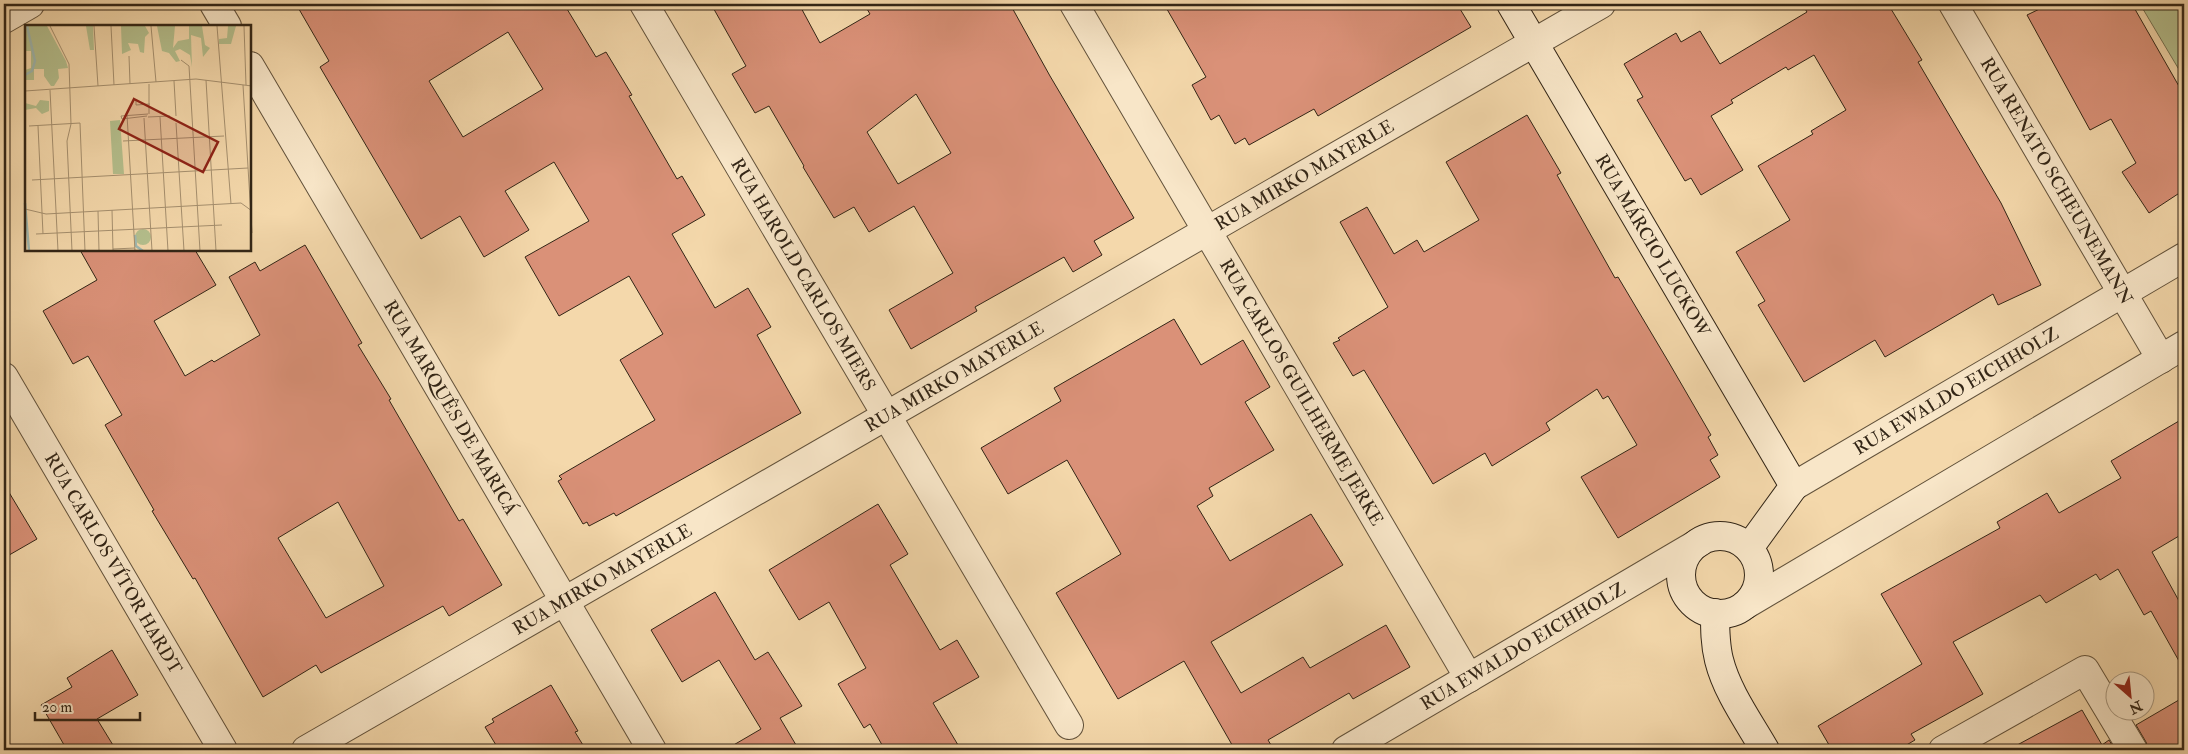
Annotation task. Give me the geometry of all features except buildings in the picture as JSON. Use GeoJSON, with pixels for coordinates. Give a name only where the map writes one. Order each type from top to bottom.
{"type":"FeatureCollection","features":[{"type":"Feature","properties":{"kind":"street"},"geometry":{"type":"LineString","coordinates":[[4,19],[30,4]]}},
{"type":"Feature","properties":{"kind":"street"},"geometry":{"type":"LineString","coordinates":[[214,4],[226,25]]}},
{"type":"Feature","properties":{"kind":"street","name":"RUA HAROLD CARLOS MIERS"},"geometry":{"type":"LineString","coordinates":[[644,4],[1069,725]]}},
{"type":"Feature","properties":{"kind":"street","name":"RUA CARLOS GUILHERME JERKE"},"geometry":{"type":"LineString","coordinates":[[1074,4],[1469,678]]}},
{"type":"Feature","properties":{"kind":"street","name":"RUA MÁRCIO LUCKOW"},"geometry":{"type":"LineString","coordinates":[[1511,4],[1794,486]]}},
{"type":"Feature","properties":{"kind":"street","name":"RUA MIRKO MAYERLE"},"geometry":{"type":"LineString","coordinates":[[306,750],[1601,4]]}},
{"type":"Feature","properties":{"kind":"street","name":"RUA RENATO SCHEUNEMANN"},"geometry":{"type":"LineString","coordinates":[[1953,4],[2161,358]]}},
{"type":"Feature","properties":{"kind":"street","name":"RUA MARQUÊS DE MARICÁ"},"geometry":{"type":"LineString","coordinates":[[251,68],[652,750]]}},
{"type":"Feature","properties":{"kind":"street","name":"RUA EWALDO EICHHOLZ"},"geometry":{"type":"LineString","coordinates":[[1749,548],[1794,486],[2184,257]]}},
{"type":"Feature","properties":{"kind":"street"},"geometry":{"type":"LineString","coordinates":[[1745,605],[1753,596],[1758,584],[1759,571],[1756,559],[1749,548],[1738,540],[1726,536],[1712,537],[1690,549],[1684,559],[1681,571],[1682,583],[1686,594],[1703,610],[1715,613],[1736,610],[1745,605],[2161,358],[2184,345]]}},
{"type":"Feature","properties":{"kind":"street","name":"RUA CARLOS VÍTOR HARDT"},"geometry":{"type":"LineString","coordinates":[[4,377],[223,750]]}},
{"type":"Feature","properties":{"kind":"street","name":"RUA EWALDO EICHHOLZ"},"geometry":{"type":"LineString","coordinates":[[1346,750],[1700,542]]}},
{"type":"Feature","properties":{"kind":"street"},"geometry":{"type":"LineString","coordinates":[[1715,613],[1715,635],[1719,661],[1728,683],[1765,750]]}},
{"type":"Feature","properties":{"kind":"street"},"geometry":{"type":"LineString","coordinates":[[1944,750],[2085,670],[2133,750]]}},
{"type":"Feature","properties":{"kind":"green space"},"geometry":{"type":"Polygon","coordinates":[[[2140,4],[2184,4],[2184,78],[2140,4]]]}}]}
